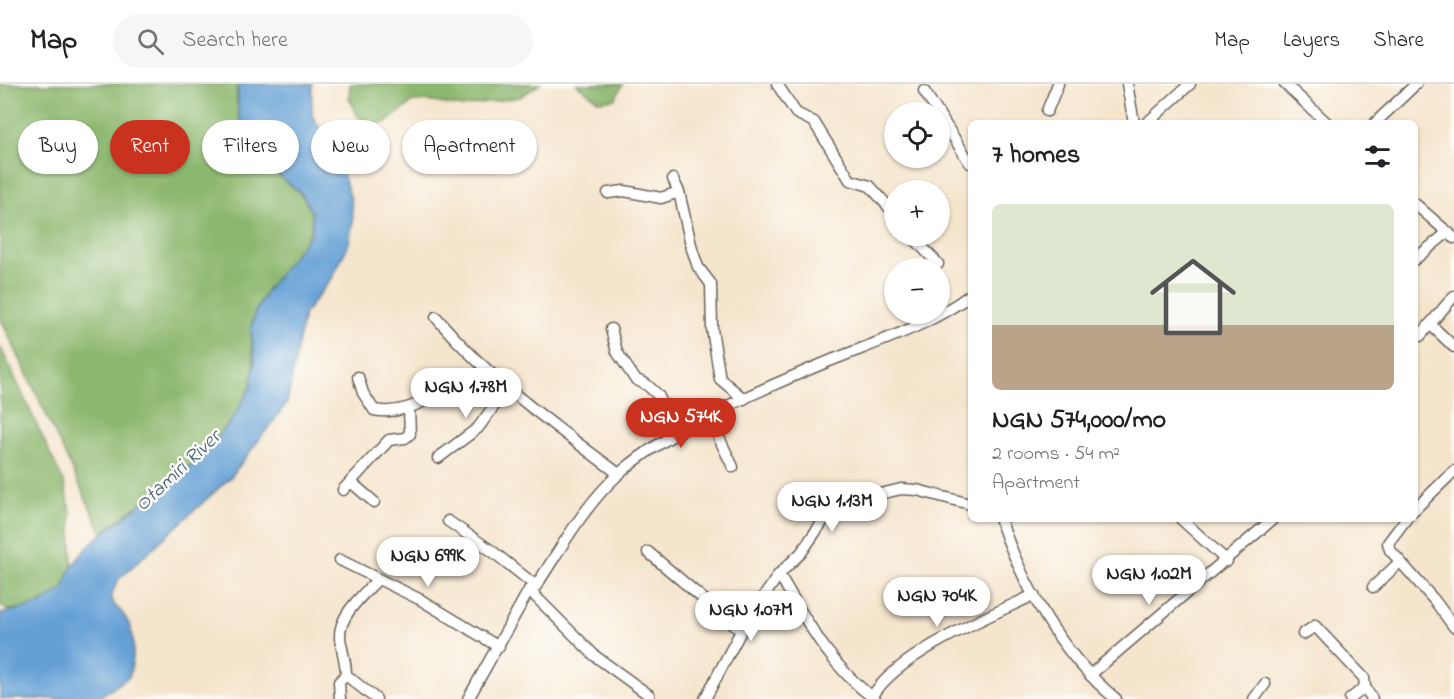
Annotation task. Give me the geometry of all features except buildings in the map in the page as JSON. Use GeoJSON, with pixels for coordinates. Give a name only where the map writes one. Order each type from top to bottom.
{"type":"FeatureCollection","features":[{"type":"Feature","properties":{"kind":"street"},"geometry":{"type":"LineString","coordinates":[[777,84],[796,113],[814,122],[850,180],[870,186],[884,202]]}},
{"type":"Feature","properties":{"kind":"street"},"geometry":{"type":"LineString","coordinates":[[1047,111],[1058,84]]}},
{"type":"Feature","properties":{"kind":"street"},"geometry":{"type":"LineString","coordinates":[[1127,84],[1133,120]]}},
{"type":"Feature","properties":{"kind":"street"},"geometry":{"type":"LineString","coordinates":[[1150,120],[1191,84]]}},
{"type":"Feature","properties":{"kind":"street"},"geometry":{"type":"LineString","coordinates":[[1285,84],[1324,120]]}},
{"type":"Feature","properties":{"kind":"street"},"geometry":{"type":"LineString","coordinates":[[1378,120],[1416,84]]}},
{"type":"Feature","properties":{"kind":"street"},"geometry":{"type":"LineString","coordinates":[[924,91],[968,160]]}},
{"type":"Feature","properties":{"kind":"street"},"geometry":{"type":"LineString","coordinates":[[673,180],[679,192],[698,267],[711,284],[713,337],[720,379],[744,399]]}},
{"type":"Feature","properties":{"kind":"street"},"geometry":{"type":"LineString","coordinates":[[608,193],[624,191],[661,198],[679,192]]}},
{"type":"Feature","properties":{"kind":"street"},"geometry":{"type":"LineString","coordinates":[[1418,206],[1451,235],[1418,258]]}},
{"type":"Feature","properties":{"kind":"street"},"geometry":{"type":"LineString","coordinates":[[921,246],[932,258]]}},
{"type":"Feature","properties":{"kind":"street"},"geometry":{"type":"LineString","coordinates":[[468,699],[533,588],[578,522],[619,474],[647,452],[744,399],[933,319],[968,296]]}},
{"type":"Feature","properties":{"kind":"street"},"geometry":{"type":"LineString","coordinates":[[1420,336],[1454,296]]}},
{"type":"Feature","properties":{"kind":"street"},"geometry":{"type":"LineString","coordinates":[[436,317],[462,348],[507,388],[619,474]]}},
{"type":"Feature","properties":{"kind":"street"},"geometry":{"type":"LineString","coordinates":[[1430,324],[1454,347]]}},
{"type":"Feature","properties":{"kind":"street"},"geometry":{"type":"LineString","coordinates":[[611,330],[617,352],[635,379],[648,385],[658,395],[677,435]]}},
{"type":"Feature","properties":{"kind":"street"},"geometry":{"type":"LineString","coordinates":[[358,377],[363,393],[374,410],[385,412],[409,409],[465,382],[494,375]]}},
{"type":"Feature","properties":{"kind":"street"},"geometry":{"type":"LineString","coordinates":[[438,458],[478,428],[507,388]]}},
{"type":"Feature","properties":{"kind":"street"},"geometry":{"type":"LineString","coordinates":[[374,502],[347,486],[389,440],[405,438],[410,434],[409,409]]}},
{"type":"Feature","properties":{"kind":"street"},"geometry":{"type":"LineString","coordinates":[[709,417],[733,467]]}},
{"type":"Feature","properties":{"kind":"street"},"geometry":{"type":"LineString","coordinates":[[1418,506],[1454,471]]}},
{"type":"Feature","properties":{"kind":"street"},"geometry":{"type":"LineString","coordinates":[[705,699],[741,631],[779,574],[801,553],[825,518],[839,504],[901,489],[917,490],[968,503]]}},
{"type":"Feature","properties":{"kind":"street"},"geometry":{"type":"LineString","coordinates":[[448,521],[492,550],[533,588],[596,656],[649,695]]}},
{"type":"Feature","properties":{"kind":"street"},"geometry":{"type":"LineString","coordinates":[[1002,522],[1011,550],[1034,595],[1074,658],[1114,699]]}},
{"type":"Feature","properties":{"kind":"street"},"geometry":{"type":"LineString","coordinates":[[1188,522],[1227,561]]}},
{"type":"Feature","properties":{"kind":"street"},"geometry":{"type":"LineString","coordinates":[[1090,675],[1227,561],[1270,522]]}},
{"type":"Feature","properties":{"kind":"street"},"geometry":{"type":"LineString","coordinates":[[1404,522],[1388,543],[1390,550],[1454,627]]}},
{"type":"Feature","properties":{"kind":"street"},"geometry":{"type":"LineString","coordinates":[[648,552],[741,631]]}},
{"type":"Feature","properties":{"kind":"street"},"geometry":{"type":"LineString","coordinates":[[340,560],[421,600],[499,646]]}},
{"type":"Feature","properties":{"kind":"street"},"geometry":{"type":"LineString","coordinates":[[1372,587],[1400,562]]}},
{"type":"Feature","properties":{"kind":"street"},"geometry":{"type":"LineString","coordinates":[[779,574],[832,659],[847,677],[874,698],[880,683],[934,645],[1034,595]]}},
{"type":"Feature","properties":{"kind":"street"},"geometry":{"type":"LineString","coordinates":[[340,699],[339,682],[346,675],[346,658],[340,639],[341,624],[377,580]]}},
{"type":"Feature","properties":{"kind":"street"},"geometry":{"type":"LineString","coordinates":[[1303,634],[1315,626],[1364,678],[1365,687],[1372,699]]}},
{"type":"Feature","properties":{"kind":"street"},"geometry":{"type":"LineString","coordinates":[[346,675],[376,699]]}},
{"type":"Feature","properties":{"kind":"street"},"geometry":{"type":"LineString","coordinates":[[1254,699],[1265,684]]}},
{"type":"Feature","properties":{"kind":"street"},"geometry":{"type":"LineString","coordinates":[[1350,699],[1365,687]]}},
{"type":"Feature","properties":{"kind":"green space"},"geometry":{"type":"Polygon","coordinates":[[[0,84],[238,84],[237,104],[240,120],[202,120],[202,174],[277,174],[303,197],[311,212],[312,222],[304,243],[272,283],[254,315],[251,325],[253,366],[250,388],[240,410],[207,450],[186,469],[102,533],[0,317],[0,84]]]}},
{"type":"Feature","properties":{"kind":"green space"},"geometry":{"type":"Polygon","coordinates":[[[350,84],[540,84],[520,97],[462,107],[428,101],[413,102],[389,120],[364,120],[358,117],[349,97],[350,84]]]}},
{"type":"Feature","properties":{"kind":"green space"},"geometry":{"type":"Polygon","coordinates":[[[576,84],[623,84],[615,99],[599,101],[576,84]]]}},
{"type":"Feature","properties":{"kind":"green space"},"geometry":{"type":"Polygon","coordinates":[[[0,346],[64,483],[71,513],[72,566],[63,589],[42,603],[22,609],[7,610],[0,605],[0,346]]]}},
{"type":"Feature","properties":{"kind":"water"},"geometry":{"type":"Polygon","coordinates":[[[238,84],[312,84],[312,115],[315,120],[311,120],[311,174],[343,174],[351,200],[353,221],[349,243],[333,277],[304,314],[287,403],[231,477],[119,579],[112,599],[127,620],[132,634],[133,656],[129,677],[96,699],[0,699],[0,614],[42,603],[63,589],[72,566],[92,542],[199,459],[231,421],[250,389],[255,364],[251,328],[255,313],[267,290],[312,232],[312,213],[302,194],[277,174],[299,174],[299,120],[241,120],[238,114],[238,84]]]}},
{"type":"Feature","properties":{"kind":"water label","name":"Otamiri River"},"geometry":{"type":"Point","coordinates":[177,470]}}]}
